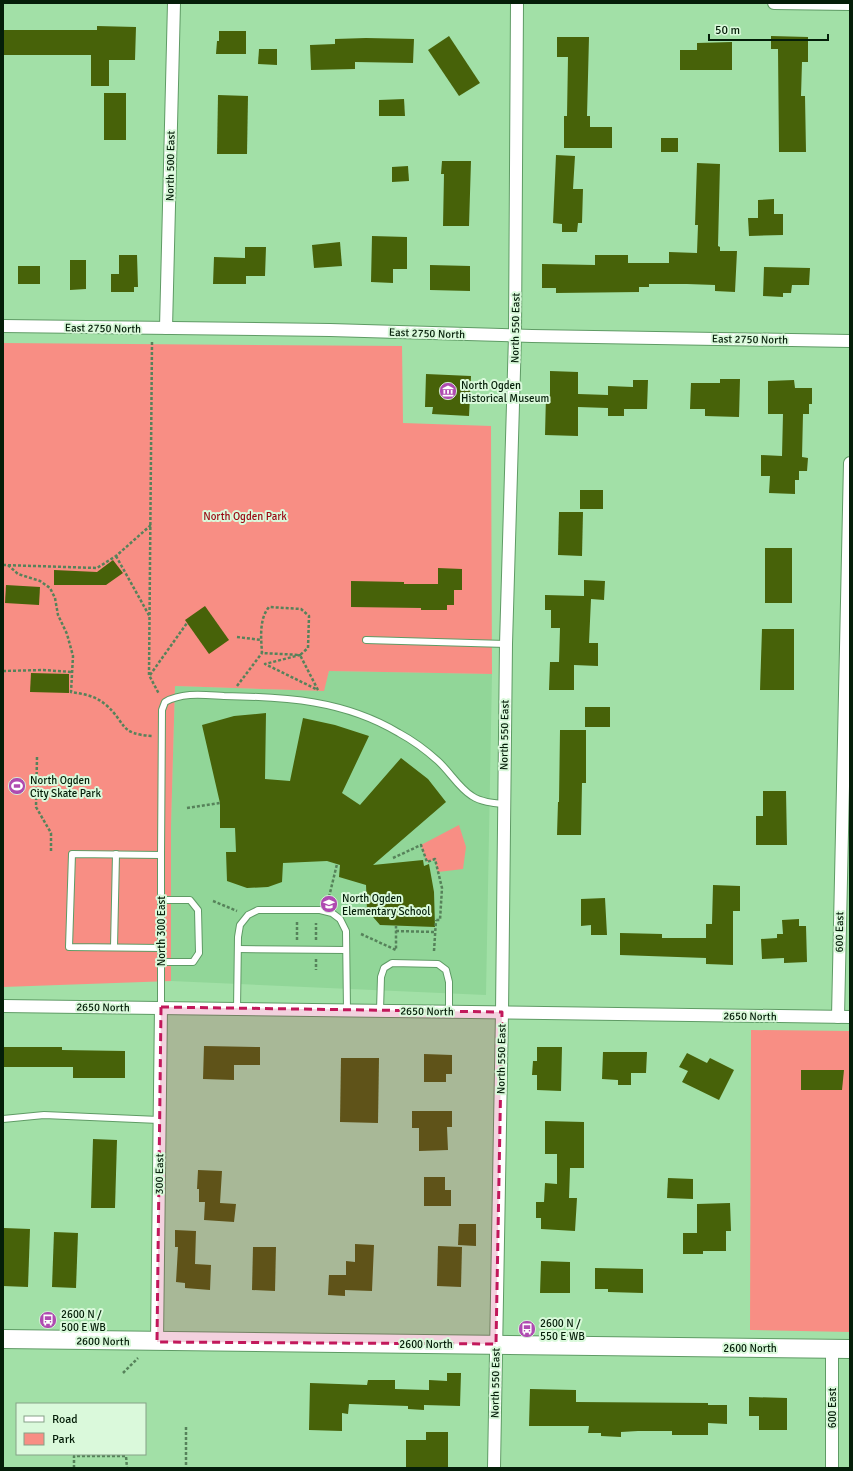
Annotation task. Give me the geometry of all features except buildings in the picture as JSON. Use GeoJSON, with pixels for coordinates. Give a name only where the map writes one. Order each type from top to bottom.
{"type":"FeatureCollection","features":[{"type":"Feature","properties":{"kind":"main road","name":"2600 North"},"geometry":{"type":"LineString","coordinates":[[3,1339],[850,1349]]}},
{"type":"Feature","properties":{"kind":"street","name":"North 500 East"},"geometry":{"type":"LineString","coordinates":[[166,328],[174,3]]}},
{"type":"Feature","properties":{"kind":"street","name":"North 550 East"},"geometry":{"type":"LineString","coordinates":[[494,1468],[502,1012],[506,644],[515,336],[517,3]]}},
{"type":"Feature","properties":{"kind":"street"},"geometry":{"type":"LineString","coordinates":[[774,3],[850,4]]}},
{"type":"Feature","properties":{"kind":"street","name":"East 2750 North"},"geometry":{"type":"LineString","coordinates":[[3,326],[330,330],[515,336],[850,341]]}},
{"type":"Feature","properties":{"kind":"street","name":"600 East"},"geometry":{"type":"LineString","coordinates":[[844,1017],[850,462]]}},
{"type":"Feature","properties":{"kind":"street","name":"2650 North"},"geometry":{"type":"LineString","coordinates":[[3,1006],[844,1017]]}},
{"type":"Feature","properties":{"kind":"street","name":"300 East"},"geometry":{"type":"LineString","coordinates":[[157,1342],[161,1007]]}},
{"type":"Feature","properties":{"kind":"street","name":"600 East"},"geometry":{"type":"LineString","coordinates":[[832,1349],[832,1468]]}},
{"type":"Feature","properties":{"kind":"lane"},"geometry":{"type":"LineString","coordinates":[[366,640],[506,644]]}},
{"type":"Feature","properties":{"kind":"lane","name":"North 300 East"},"geometry":{"type":"LineString","coordinates":[[161,1007],[162,710],[165,702],[174,697],[187,695],[263,696],[324,704],[363,714],[400,733],[438,761],[471,796],[481,801],[504,804]]}},
{"type":"Feature","properties":{"kind":"lane"},"geometry":{"type":"LineString","coordinates":[[161,855],[72,854],[69,947],[161,948]]}},
{"type":"Feature","properties":{"kind":"lane"},"geometry":{"type":"LineString","coordinates":[[114,947],[116,854]]}},
{"type":"Feature","properties":{"kind":"lane"},"geometry":{"type":"LineString","coordinates":[[161,900],[190,900],[198,910],[199,954],[193,962],[161,962]]}},
{"type":"Feature","properties":{"kind":"lane"},"geometry":{"type":"LineString","coordinates":[[237,1009],[240,925],[248,915],[258,910],[320,910],[332,914],[340,919],[346,931],[347,1010]]}},
{"type":"Feature","properties":{"kind":"lane"},"geometry":{"type":"LineString","coordinates":[[238,949],[346,950]]}},
{"type":"Feature","properties":{"kind":"lane"},"geometry":{"type":"LineString","coordinates":[[380,1010],[381,977],[384,968],[392,963],[438,964],[446,970],[449,982],[449,1012]]}},
{"type":"Feature","properties":{"kind":"lane"},"geometry":{"type":"LineString","coordinates":[[3,1119],[44,1115],[160,1120]]}},
{"type":"Feature","properties":{"kind":"path"},"geometry":{"type":"LineString","coordinates":[[152,341],[149,675],[160,694]]}},
{"type":"Feature","properties":{"kind":"path"},"geometry":{"type":"LineString","coordinates":[[3,565],[97,568],[116,556],[151,525]]}},
{"type":"Feature","properties":{"kind":"path"},"geometry":{"type":"LineString","coordinates":[[116,556],[150,617]]}},
{"type":"Feature","properties":{"kind":"path"},"geometry":{"type":"LineString","coordinates":[[8,565],[18,574],[40,581],[50,588],[55,598],[58,615],[67,634],[73,656],[71,692],[90,695],[106,705],[129,732],[138,735]]}},
{"type":"Feature","properties":{"kind":"path"},"geometry":{"type":"LineString","coordinates":[[237,686],[262,653],[261,640],[263,614],[269,607],[301,609],[309,616],[308,648],[300,655],[265,664],[318,690],[300,655]]}},
{"type":"Feature","properties":{"kind":"path"},"geometry":{"type":"LineString","coordinates":[[149,675],[187,623]]}},
{"type":"Feature","properties":{"kind":"path"},"geometry":{"type":"LineString","coordinates":[[237,637],[261,640]]}},
{"type":"Feature","properties":{"kind":"path"},"geometry":{"type":"LineString","coordinates":[[262,653],[300,655]]}},
{"type":"Feature","properties":{"kind":"path"},"geometry":{"type":"LineString","coordinates":[[3,671],[43,670],[73,672]]}},
{"type":"Feature","properties":{"kind":"path"},"geometry":{"type":"LineString","coordinates":[[37,757],[36,808],[51,833],[51,851]]}},
{"type":"Feature","properties":{"kind":"path"},"geometry":{"type":"LineString","coordinates":[[187,808],[220,803]]}},
{"type":"Feature","properties":{"kind":"path"},"geometry":{"type":"LineString","coordinates":[[393,858],[421,845],[427,862],[435,859],[442,888],[440,920],[435,920],[434,951]]}},
{"type":"Feature","properties":{"kind":"path"},"geometry":{"type":"LineString","coordinates":[[329,897],[338,864]]}},
{"type":"Feature","properties":{"kind":"path"},"geometry":{"type":"LineString","coordinates":[[213,901],[237,911]]}},
{"type":"Feature","properties":{"kind":"path"},"geometry":{"type":"LineString","coordinates":[[297,922],[297,950]]}},
{"type":"Feature","properties":{"kind":"path"},"geometry":{"type":"LineString","coordinates":[[361,934],[396,950],[396,926]]}},
{"type":"Feature","properties":{"kind":"path"},"geometry":{"type":"LineString","coordinates":[[396,931],[435,932]]}},
{"type":"Feature","properties":{"kind":"path"},"geometry":{"type":"LineString","coordinates":[[123,1373],[138,1358]]}},
{"type":"Feature","properties":{"kind":"path"},"geometry":{"type":"LineString","coordinates":[[186,1427],[186,1468]]}},
{"type":"Feature","properties":{"kind":"path"},"geometry":{"type":"LineString","coordinates":[[74,1468],[74,1456],[126,1456],[127,1468]]}},
{"type":"Feature","properties":{"kind":"highlighted area"},"geometry":{"type":"Polygon","coordinates":[[[161,1007],[502,1012],[496,1344],[157,1342],[161,1007]]]}},
{"type":"Feature","properties":{"kind":"shaded area","name":"North Ogden Elementary School"},"geometry":{"type":"Polygon","coordinates":[[[329,671],[492,674],[486,995],[171,981],[171,826],[175,686],[323,691],[329,671]]]}},
{"type":"Feature","properties":{"kind":"green space","name":"North Ogden Park"},"geometry":{"type":"Polygon","coordinates":[[[3,343],[402,346],[403,423],[491,426],[492,674],[329,671],[324,691],[175,686],[171,826],[171,981],[3,987],[3,343]]]}},
{"type":"Feature","properties":{"kind":"green space"},"geometry":{"type":"Polygon","coordinates":[[[459,825],[466,847],[463,869],[438,872],[435,860],[427,862],[421,845],[459,825]]]}},
{"type":"Feature","properties":{"kind":"green space"},"geometry":{"type":"Polygon","coordinates":[[[751,1030],[850,1031],[850,1332],[750,1330],[751,1030]]]}},
{"type":"Feature","properties":{"kind":"place","name":"North Ogden Historical Museum"},"geometry":{"type":"Point","coordinates":[448,391]}},
{"type":"Feature","properties":{"kind":"place","name":"North Ogden City Skate Park"},"geometry":{"type":"Point","coordinates":[17,786]}},
{"type":"Feature","properties":{"kind":"place","name":"North Ogden Elementary School"},"geometry":{"type":"Point","coordinates":[329,904]}},
{"type":"Feature","properties":{"kind":"place","name":"2600 N / 500 E WB"},"geometry":{"type":"Point","coordinates":[48,1320]}},
{"type":"Feature","properties":{"kind":"place","name":"2600 N / 550 E WB"},"geometry":{"type":"Point","coordinates":[527,1329]}}]}
